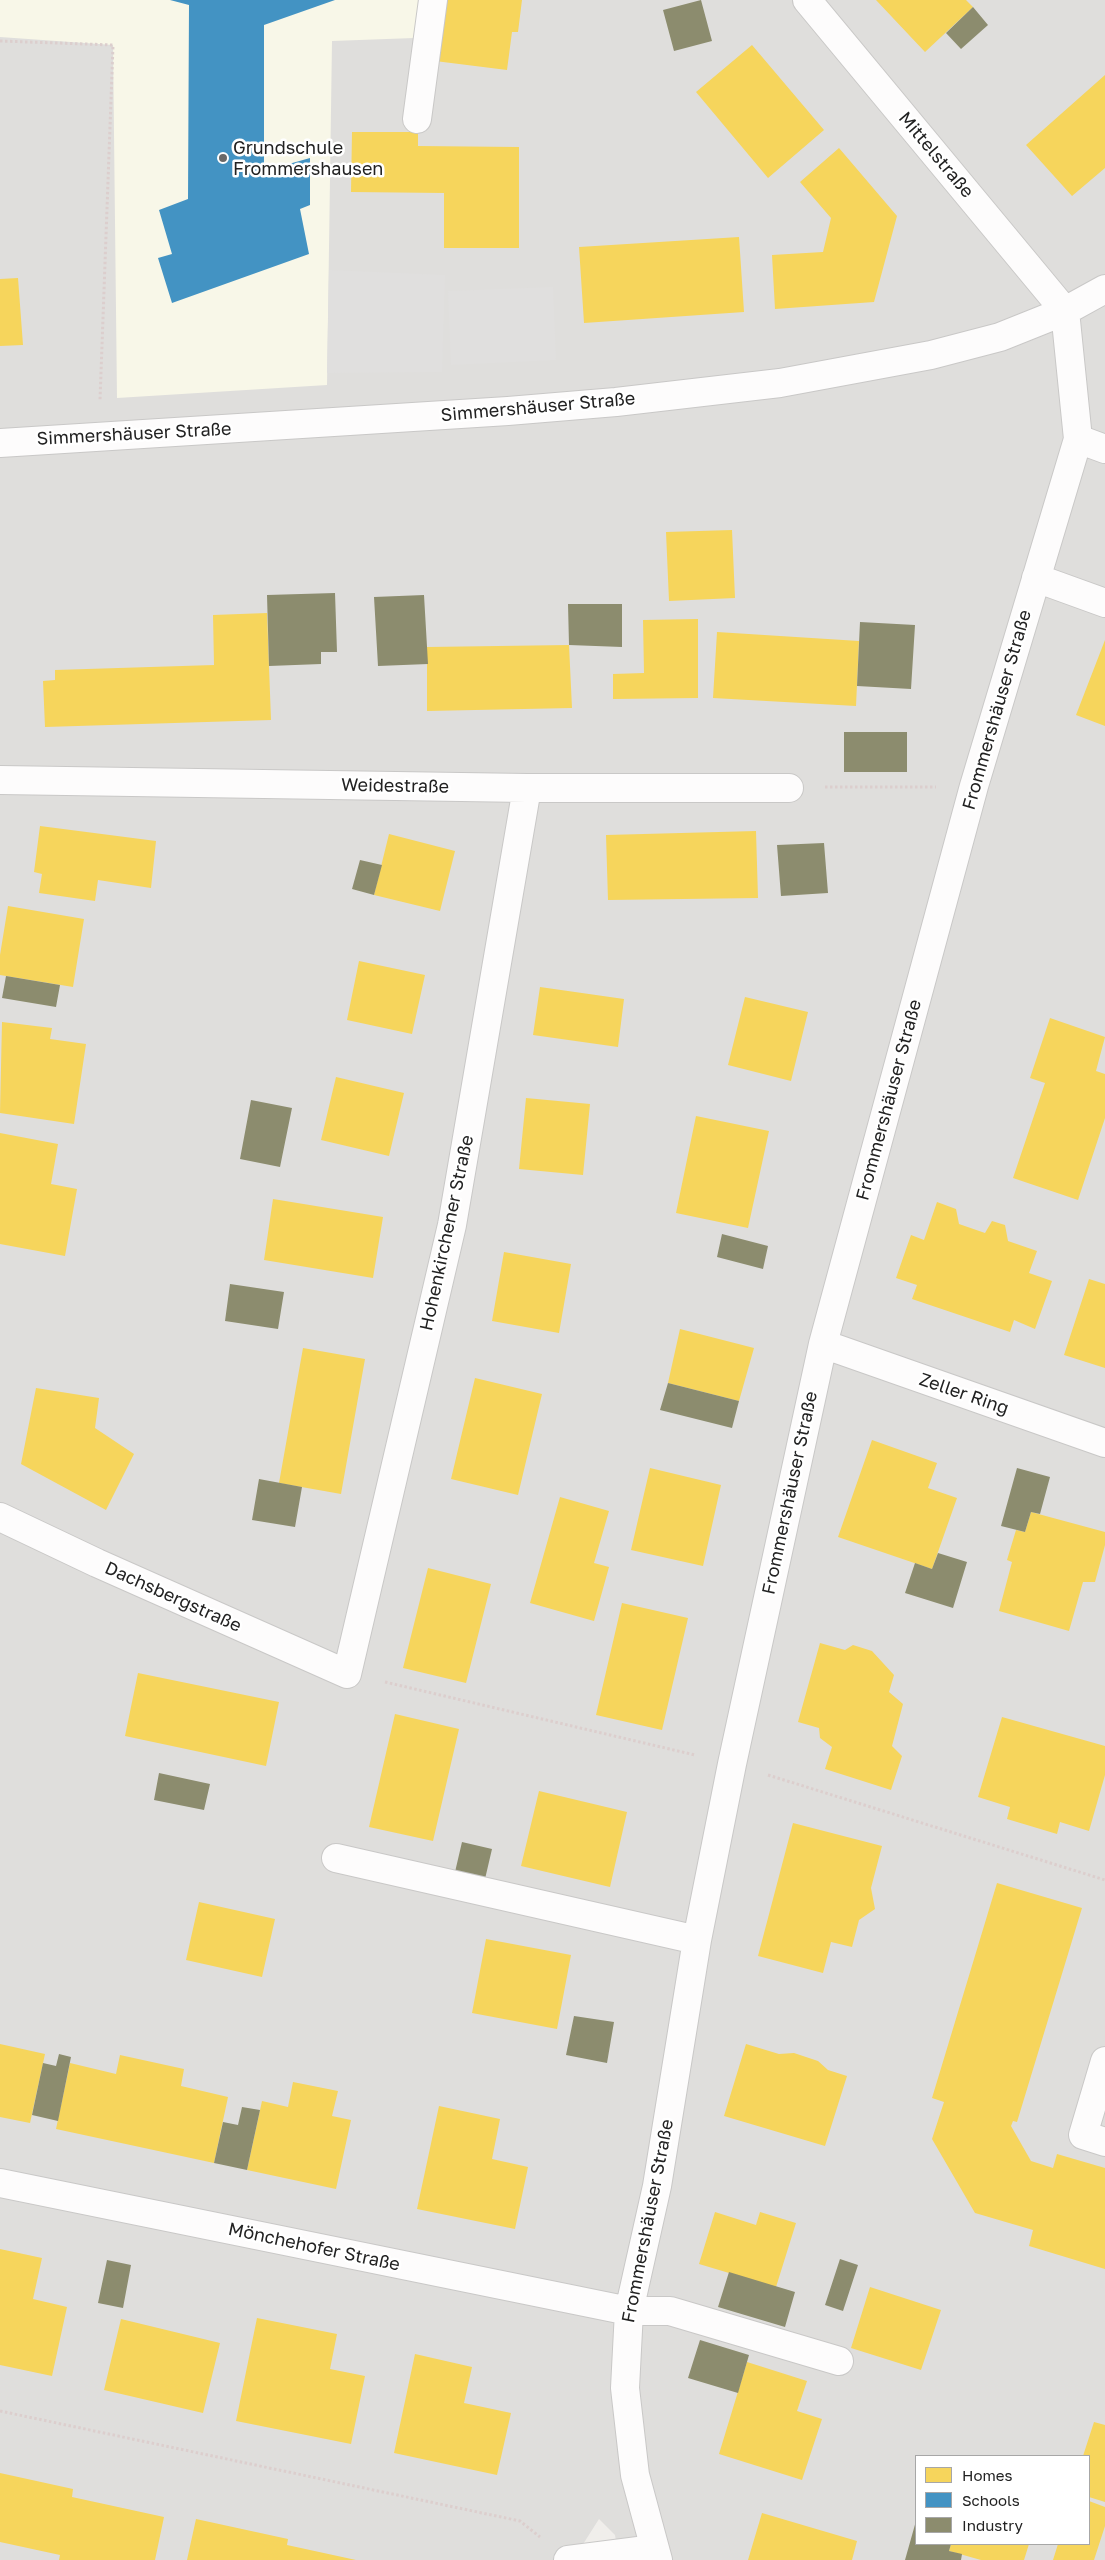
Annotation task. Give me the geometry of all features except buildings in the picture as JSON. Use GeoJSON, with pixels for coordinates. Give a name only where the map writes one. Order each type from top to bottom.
{"type":"FeatureCollection","features":[{"type":"Feature","properties":{"kind":"street"},"geometry":{"type":"LineString","coordinates":[[417,119],[433,0]]}},
{"type":"Feature","properties":{"kind":"street","name":"Mittelstraße"},"geometry":{"type":"LineString","coordinates":[[807,0],[1065,311]]}},
{"type":"Feature","properties":{"kind":"street"},"geometry":{"type":"LineString","coordinates":[[1065,311],[1105,288]]}},
{"type":"Feature","properties":{"kind":"street","name":"Simmershäuser Straße"},"geometry":{"type":"LineString","coordinates":[[0,443],[508,411],[616,402],[780,383],[931,355],[1000,337],[1065,311]]}},
{"type":"Feature","properties":{"kind":"street","name":"Frommershäuser Straße"},"geometry":{"type":"LineString","coordinates":[[656,2554],[635,2475],[625,2388],[628,2311],[657,2186],[697,1940],[732,1764],[823,1344],[974,786],[1078,439],[1065,311]]}},
{"type":"Feature","properties":{"kind":"street"},"geometry":{"type":"LineString","coordinates":[[1078,439],[1105,449]]}},
{"type":"Feature","properties":{"kind":"street"},"geometry":{"type":"LineString","coordinates":[[1036,578],[1105,603]]}},
{"type":"Feature","properties":{"kind":"street","name":"Weidestraße"},"geometry":{"type":"LineString","coordinates":[[0,780],[527,788],[789,788]]}},
{"type":"Feature","properties":{"kind":"street","name":"Hohenkirchener Straße"},"geometry":{"type":"LineString","coordinates":[[347,1674],[452,1225],[527,788]]}},
{"type":"Feature","properties":{"kind":"street","name":"Zeller Ring"},"geometry":{"type":"LineString","coordinates":[[823,1344],[1105,1443]]}},
{"type":"Feature","properties":{"kind":"street","name":"Dachsbergstraße"},"geometry":{"type":"LineString","coordinates":[[0,1517],[97,1563],[347,1674]]}},
{"type":"Feature","properties":{"kind":"street"},"geometry":{"type":"LineString","coordinates":[[336,1858],[697,1940]]}},
{"type":"Feature","properties":{"kind":"street"},"geometry":{"type":"LineString","coordinates":[[1105,2061],[1083,2135],[1105,2142]]}},
{"type":"Feature","properties":{"kind":"street","name":"Mönchehofer Straße"},"geometry":{"type":"LineString","coordinates":[[0,2183],[628,2311],[670,2311],[839,2361]]}},
{"type":"Feature","properties":{"kind":"street"},"geometry":{"type":"LineString","coordinates":[[568,2560],[656,2554]]}},
{"type":"Feature","properties":{"kind":"path"},"geometry":{"type":"LineString","coordinates":[[0,41],[113,45],[99,436]]}},
{"type":"Feature","properties":{"kind":"path"},"geometry":{"type":"LineString","coordinates":[[789,788],[974,786]]}},
{"type":"Feature","properties":{"kind":"path"},"geometry":{"type":"LineString","coordinates":[[347,1674],[732,1764],[1105,1880]]}},
{"type":"Feature","properties":{"kind":"path"},"geometry":{"type":"LineString","coordinates":[[0,2411],[520,2521],[547,2543]]}},
{"type":"Feature","properties":{"kind":"shaded area"},"geometry":{"type":"Polygon","coordinates":[[[0,0],[1105,0],[1105,2560],[619,2560],[615,2535],[599,2519],[573,2560],[0,2560],[0,0]]]}},
{"type":"Feature","properties":{"kind":"shaded area","name":"Grundschule Frommershausen"},"geometry":{"type":"Polygon","coordinates":[[[0,0],[419,0],[414,38],[332,41],[327,385],[117,398],[113,45],[0,37],[0,0]]]}},
{"type":"Feature","properties":{"kind":"shaded area"},"geometry":{"type":"Polygon","coordinates":[[[329,270],[445,275],[442,372],[327,373],[329,270]]]}},
{"type":"Feature","properties":{"kind":"shaded area"},"geometry":{"type":"Polygon","coordinates":[[[553,287],[556,360],[451,365],[448,291],[553,287]]]}},
{"type":"Feature","properties":{"kind":"place","name":"Grundschule Frommershausen"},"geometry":{"type":"Point","coordinates":[223,158]}}]}
